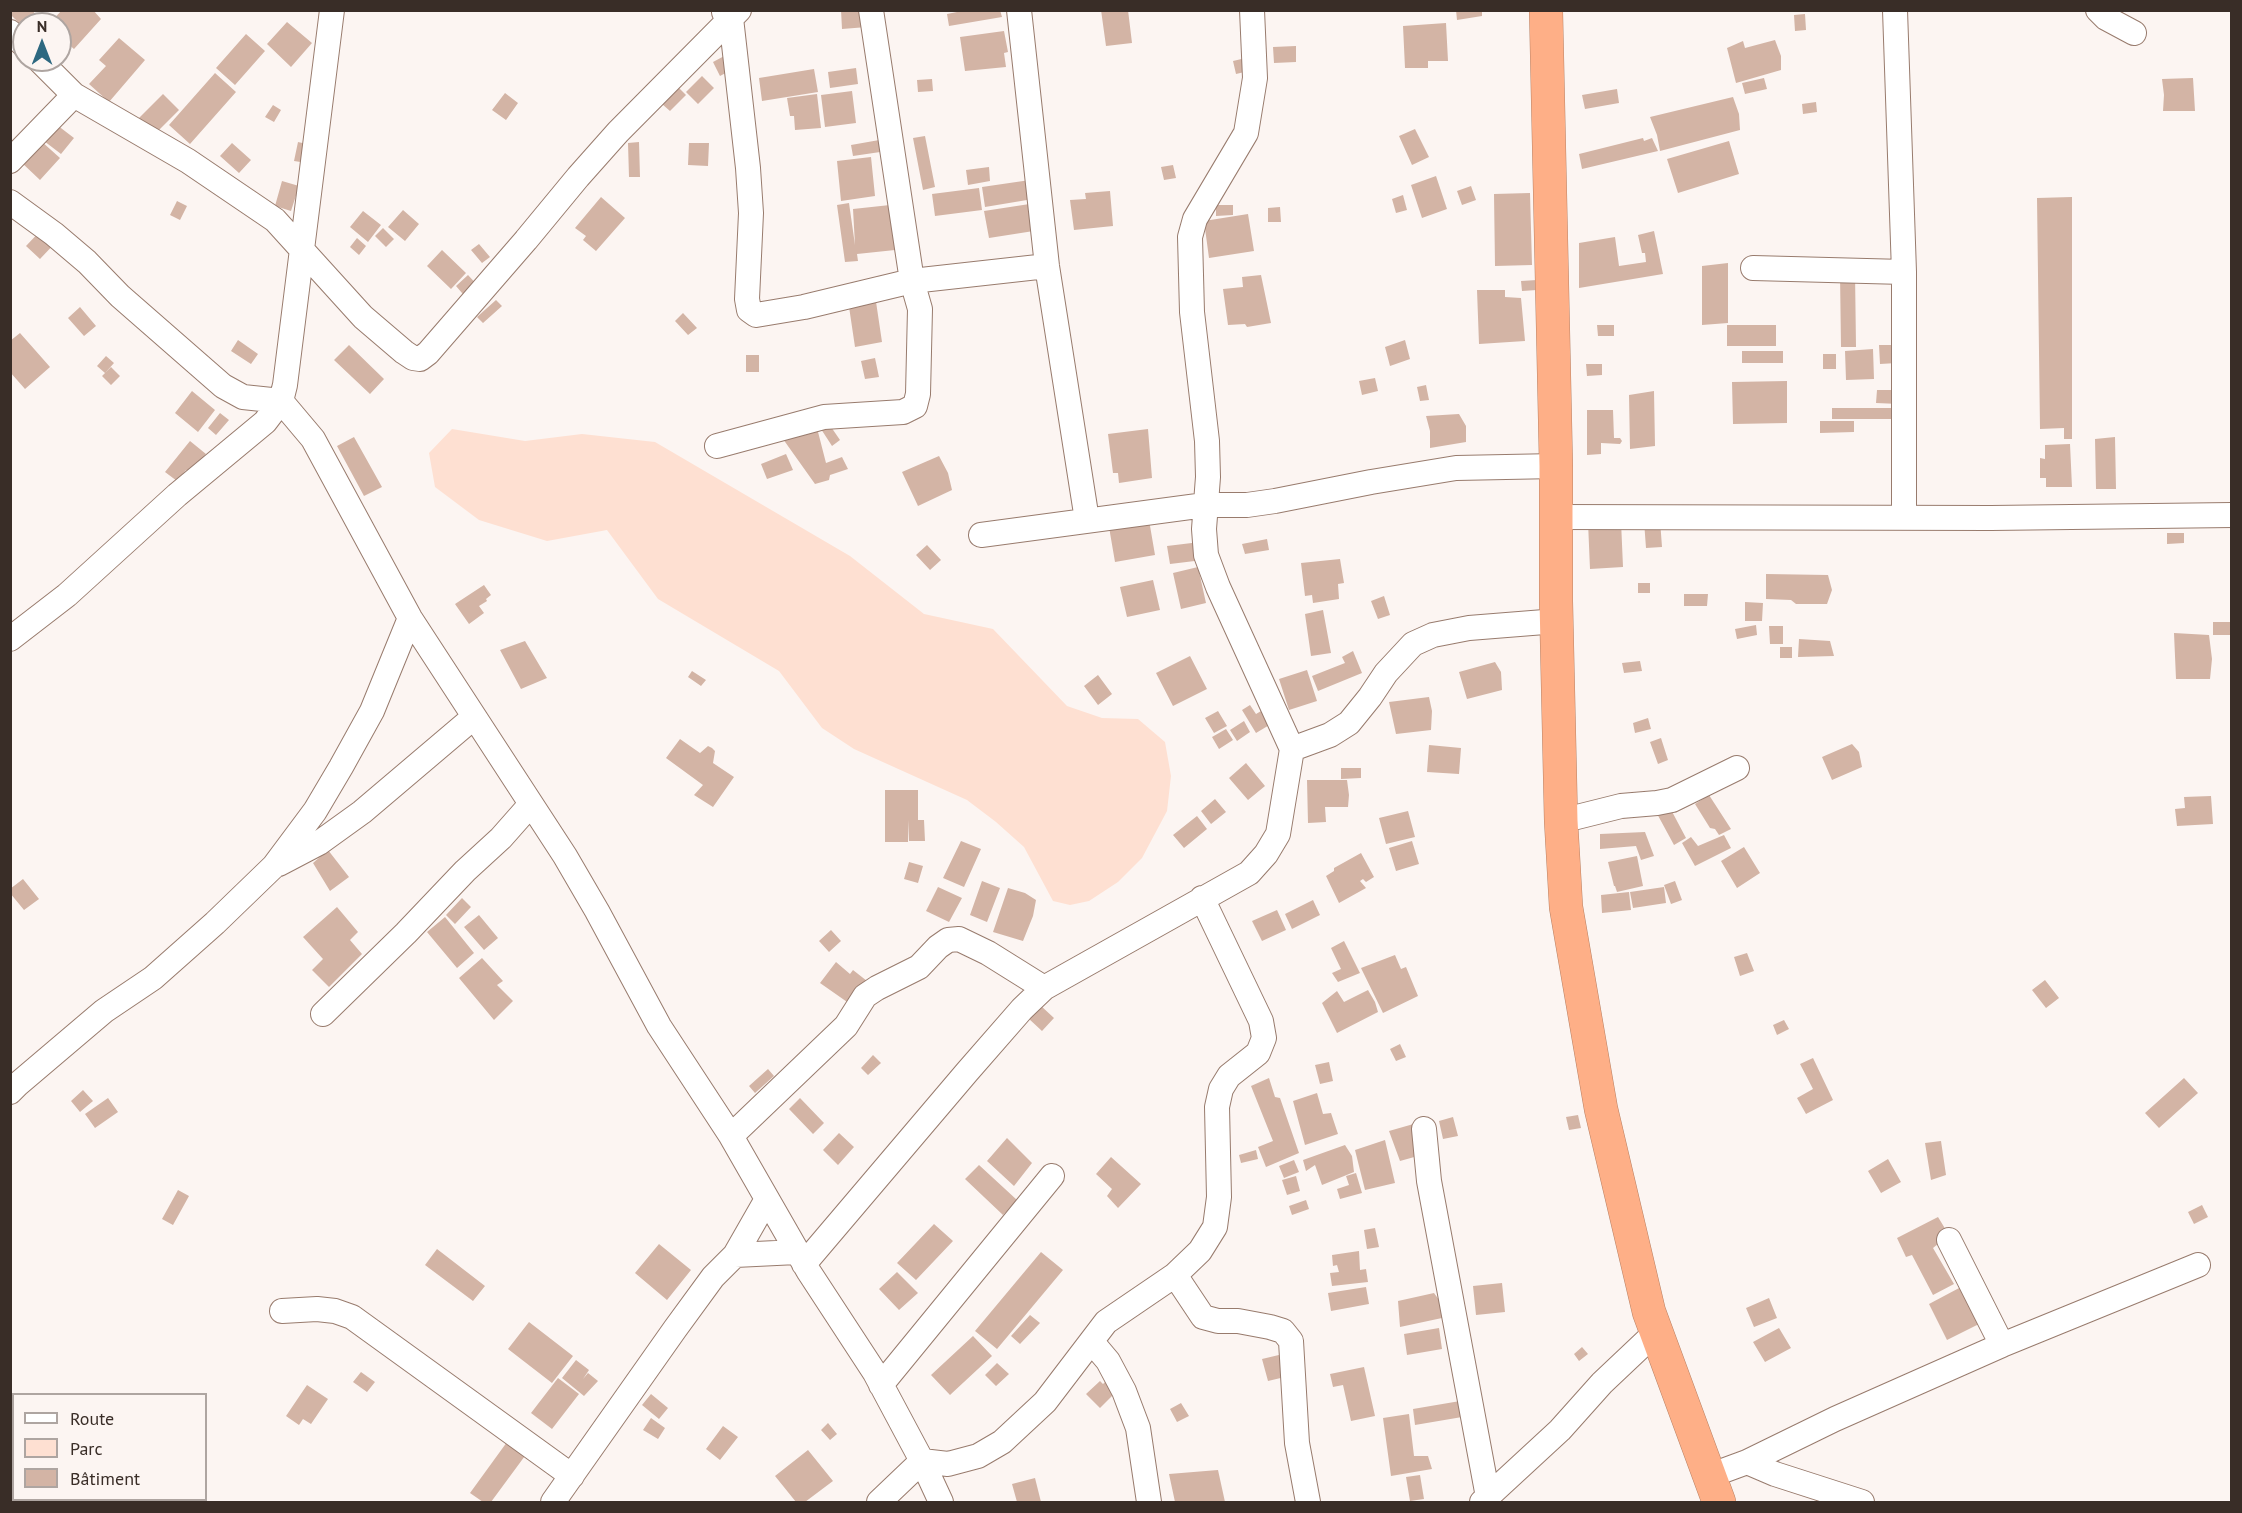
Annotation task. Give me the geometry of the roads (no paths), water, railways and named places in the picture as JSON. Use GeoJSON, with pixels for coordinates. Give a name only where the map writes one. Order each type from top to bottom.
{"type":"FeatureCollection","features":[{"type":"Feature","properties":{"kind":"highway"},"geometry":{"type":"LineString","coordinates":[[1545,10],[1556,466],[1561,821],[1566,906],[1601,1108],[1649,1312],[1714,1489]]}},
{"type":"Feature","properties":{"kind":"street"},"geometry":{"type":"LineString","coordinates":[[10,639],[67,595],[177,495],[265,422],[281,402],[332,10]]}},
{"type":"Feature","properties":{"kind":"street"},"geometry":{"type":"LineString","coordinates":[[717,446],[824,417],[903,412],[915,406],[918,394],[920,309],[912,281],[871,10]]}},
{"type":"Feature","properties":{"kind":"street"},"geometry":{"type":"LineString","coordinates":[[1020,10],[1047,266],[1087,520]]}},
{"type":"Feature","properties":{"kind":"street"},"geometry":{"type":"LineString","coordinates":[[801,1258],[1044,988],[1249,873],[1266,854],[1278,834],[1292,748],[1218,587],[1206,555],[1207,441],[1192,312],[1190,237],[1195,219],[1246,133],[1255,78],[1252,10]]}},
{"type":"Feature","properties":{"kind":"street"},"geometry":{"type":"LineString","coordinates":[[1895,10],[1904,272],[1904,518]]}},
{"type":"Feature","properties":{"kind":"street"},"geometry":{"type":"LineString","coordinates":[[2098,10],[2106,18],[2134,33]]}},
{"type":"Feature","properties":{"kind":"street"},"geometry":{"type":"LineString","coordinates":[[51,72],[74,95],[188,161],[275,220],[363,317],[404,352],[413,358],[420,359],[428,353],[618,132],[731,13]]}},
{"type":"Feature","properties":{"kind":"street"},"geometry":{"type":"LineString","coordinates":[[731,13],[751,213],[747,299],[749,310],[756,315],[912,281],[1047,266]]}},
{"type":"Feature","properties":{"kind":"street"},"geometry":{"type":"LineString","coordinates":[[10,161],[74,95]]}},
{"type":"Feature","properties":{"kind":"street"},"geometry":{"type":"LineString","coordinates":[[10,202],[54,234],[120,296],[223,386],[243,397],[281,402],[313,439],[410,618],[531,804],[597,911],[660,1026],[731,1136],[801,1258],[882,1385],[941,1503]]}},
{"type":"Feature","properties":{"kind":"street"},"geometry":{"type":"LineString","coordinates":[[1753,268],[1904,272]]}},
{"type":"Feature","properties":{"kind":"street"},"geometry":{"type":"LineString","coordinates":[[981,535],[1205,505],[1247,505],[1456,468],[1556,466]]}},
{"type":"Feature","properties":{"kind":"street"},"geometry":{"type":"LineString","coordinates":[[1556,517],[1904,518],[2232,515]]}},
{"type":"Feature","properties":{"kind":"street"},"geometry":{"type":"LineString","coordinates":[[13,1084],[104,1011],[153,978],[274,866],[315,811],[372,711],[410,618]]}},
{"type":"Feature","properties":{"kind":"street"},"geometry":{"type":"LineString","coordinates":[[1292,748],[1330,735],[1349,723],[1386,673],[1413,644],[1432,636],[1469,628],[1557,621]]}},
{"type":"Feature","properties":{"kind":"street"},"geometry":{"type":"LineString","coordinates":[[274,866],[319,843],[334,832],[403,779],[474,717]]}},
{"type":"Feature","properties":{"kind":"street"},"geometry":{"type":"LineString","coordinates":[[1561,821],[1621,806],[1672,800],[1737,768]]}},
{"type":"Feature","properties":{"kind":"street"},"geometry":{"type":"LineString","coordinates":[[323,1014],[406,933],[465,871],[501,838],[531,804]]}},
{"type":"Feature","properties":{"kind":"street"},"geometry":{"type":"LineString","coordinates":[[315,811],[334,832]]}},
{"type":"Feature","properties":{"kind":"street"},"geometry":{"type":"LineString","coordinates":[[922,1461],[948,1464],[978,1456],[1002,1442],[1045,1402],[1106,1322],[1175,1275],[1200,1251],[1215,1227],[1219,1197],[1216,1107],[1221,1089],[1229,1076],[1258,1053],[1264,1038],[1261,1021],[1202,898]]}},
{"type":"Feature","properties":{"kind":"street"},"geometry":{"type":"LineString","coordinates":[[731,1136],[839,1032],[865,996],[919,967],[948,940],[959,939],[988,953],[1044,988]]}},
{"type":"Feature","properties":{"kind":"street"},"geometry":{"type":"LineString","coordinates":[[1424,1129],[1429,1181],[1485,1500]]}},
{"type":"Feature","properties":{"kind":"street"},"geometry":{"type":"LineString","coordinates":[[882,1385],[1052,1176]]}},
{"type":"Feature","properties":{"kind":"street"},"geometry":{"type":"LineString","coordinates":[[553,1503],[694,1303],[735,1255],[768,1199]]}},
{"type":"Feature","properties":{"kind":"street"},"geometry":{"type":"LineString","coordinates":[[1949,1240],[2002,1345]]}},
{"type":"Feature","properties":{"kind":"street"},"geometry":{"type":"LineString","coordinates":[[735,1255],[801,1258]]}},
{"type":"Feature","properties":{"kind":"street"},"geometry":{"type":"LineString","coordinates":[[1714,1489],[1747,1462],[1835,1419],[2002,1345],[2198,1265]]}},
{"type":"Feature","properties":{"kind":"street"},"geometry":{"type":"LineString","coordinates":[[1175,1275],[1203,1317],[1270,1327],[1283,1331],[1291,1341],[1297,1443],[1308,1503]]}},
{"type":"Feature","properties":{"kind":"street"},"geometry":{"type":"LineString","coordinates":[[282,1311],[317,1309],[335,1311],[352,1317],[572,1476]]}},
{"type":"Feature","properties":{"kind":"street"},"geometry":{"type":"LineString","coordinates":[[1485,1500],[1560,1430],[1602,1383],[1656,1332]]}},
{"type":"Feature","properties":{"kind":"street"},"geometry":{"type":"LineString","coordinates":[[1092,1342],[1108,1361],[1124,1391],[1138,1428],[1149,1503]]}},
{"type":"Feature","properties":{"kind":"street"},"geometry":{"type":"LineString","coordinates":[[879,1503],[922,1461]]}},
{"type":"Feature","properties":{"kind":"street"},"geometry":{"type":"LineString","coordinates":[[1747,1462],[1775,1474],[1862,1503]]}}]}
